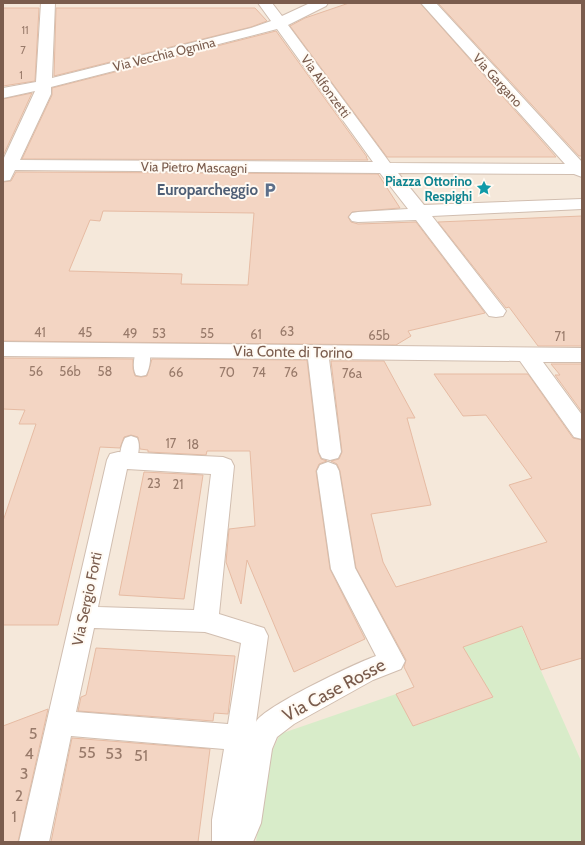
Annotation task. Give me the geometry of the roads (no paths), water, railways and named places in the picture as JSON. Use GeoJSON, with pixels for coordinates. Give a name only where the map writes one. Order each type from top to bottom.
{"type":"FeatureCollection","features":[{"type":"Feature","properties":{"kind":"street"},"geometry":{"type":"LineString","coordinates":[[5,169],[43,94],[42,85],[48,3]]}},
{"type":"Feature","properties":{"kind":"street","name":"Via Alfonzetti"},"geometry":{"type":"LineString","coordinates":[[266,3],[386,168],[423,216]]}},
{"type":"Feature","properties":{"kind":"street","name":"Via Vecchia Ognina"},"geometry":{"type":"LineString","coordinates":[[3,93],[42,85],[256,32],[321,3]]}},
{"type":"Feature","properties":{"kind":"street","name":"Via Gargano"},"geometry":{"type":"LineString","coordinates":[[428,3],[574,180]]}},
{"type":"Feature","properties":{"kind":"street","name":"Via Pietro Mascagni"},"geometry":{"type":"LineString","coordinates":[[5,169],[386,168],[574,180]]}},
{"type":"Feature","properties":{"kind":"street"},"geometry":{"type":"LineString","coordinates":[[358,217],[423,216],[574,180]]}},
{"type":"Feature","properties":{"kind":"street"},"geometry":{"type":"LineString","coordinates":[[423,216],[496,311]]}},
{"type":"Feature","properties":{"kind":"street","name":"Via Conte di Torino"},"geometry":{"type":"LineString","coordinates":[[3,349],[582,355]]}},
{"type":"Feature","properties":{"kind":"street","name":"Via Case Rosse"},"geometry":{"type":"LineString","coordinates":[[238,842],[246,823],[258,749],[267,728],[290,711],[364,672],[392,661],[343,569],[329,461],[318,352]]}},
{"type":"Feature","properties":{"kind":"street"},"geometry":{"type":"LineString","coordinates":[[526,354],[582,430]]}},
{"type":"Feature","properties":{"kind":"street","name":"Via Sergio Forti"},"geometry":{"type":"LineString","coordinates":[[34,842],[118,460],[129,451],[223,466],[205,621]]}},
{"type":"Feature","properties":{"kind":"street"},"geometry":{"type":"LineString","coordinates":[[84,617],[205,621],[255,636],[226,820],[227,842]]}},
{"type":"Feature","properties":{"kind":"street"},"geometry":{"type":"LineString","coordinates":[[60,723],[239,738]]}},
{"type":"Feature","properties":{"kind":"lane"},"geometry":{"type":"LineString","coordinates":[[141,371],[143,351]]}},
{"type":"Feature","properties":{"kind":"place","name":"Piazza Ottorino Respighi"},"geometry":{"type":"Point","coordinates":[484,188]}},
{"type":"Feature","properties":{"kind":"place","name":"Europarcheggio"},"geometry":{"type":"Point","coordinates":[270,190]}}]}
